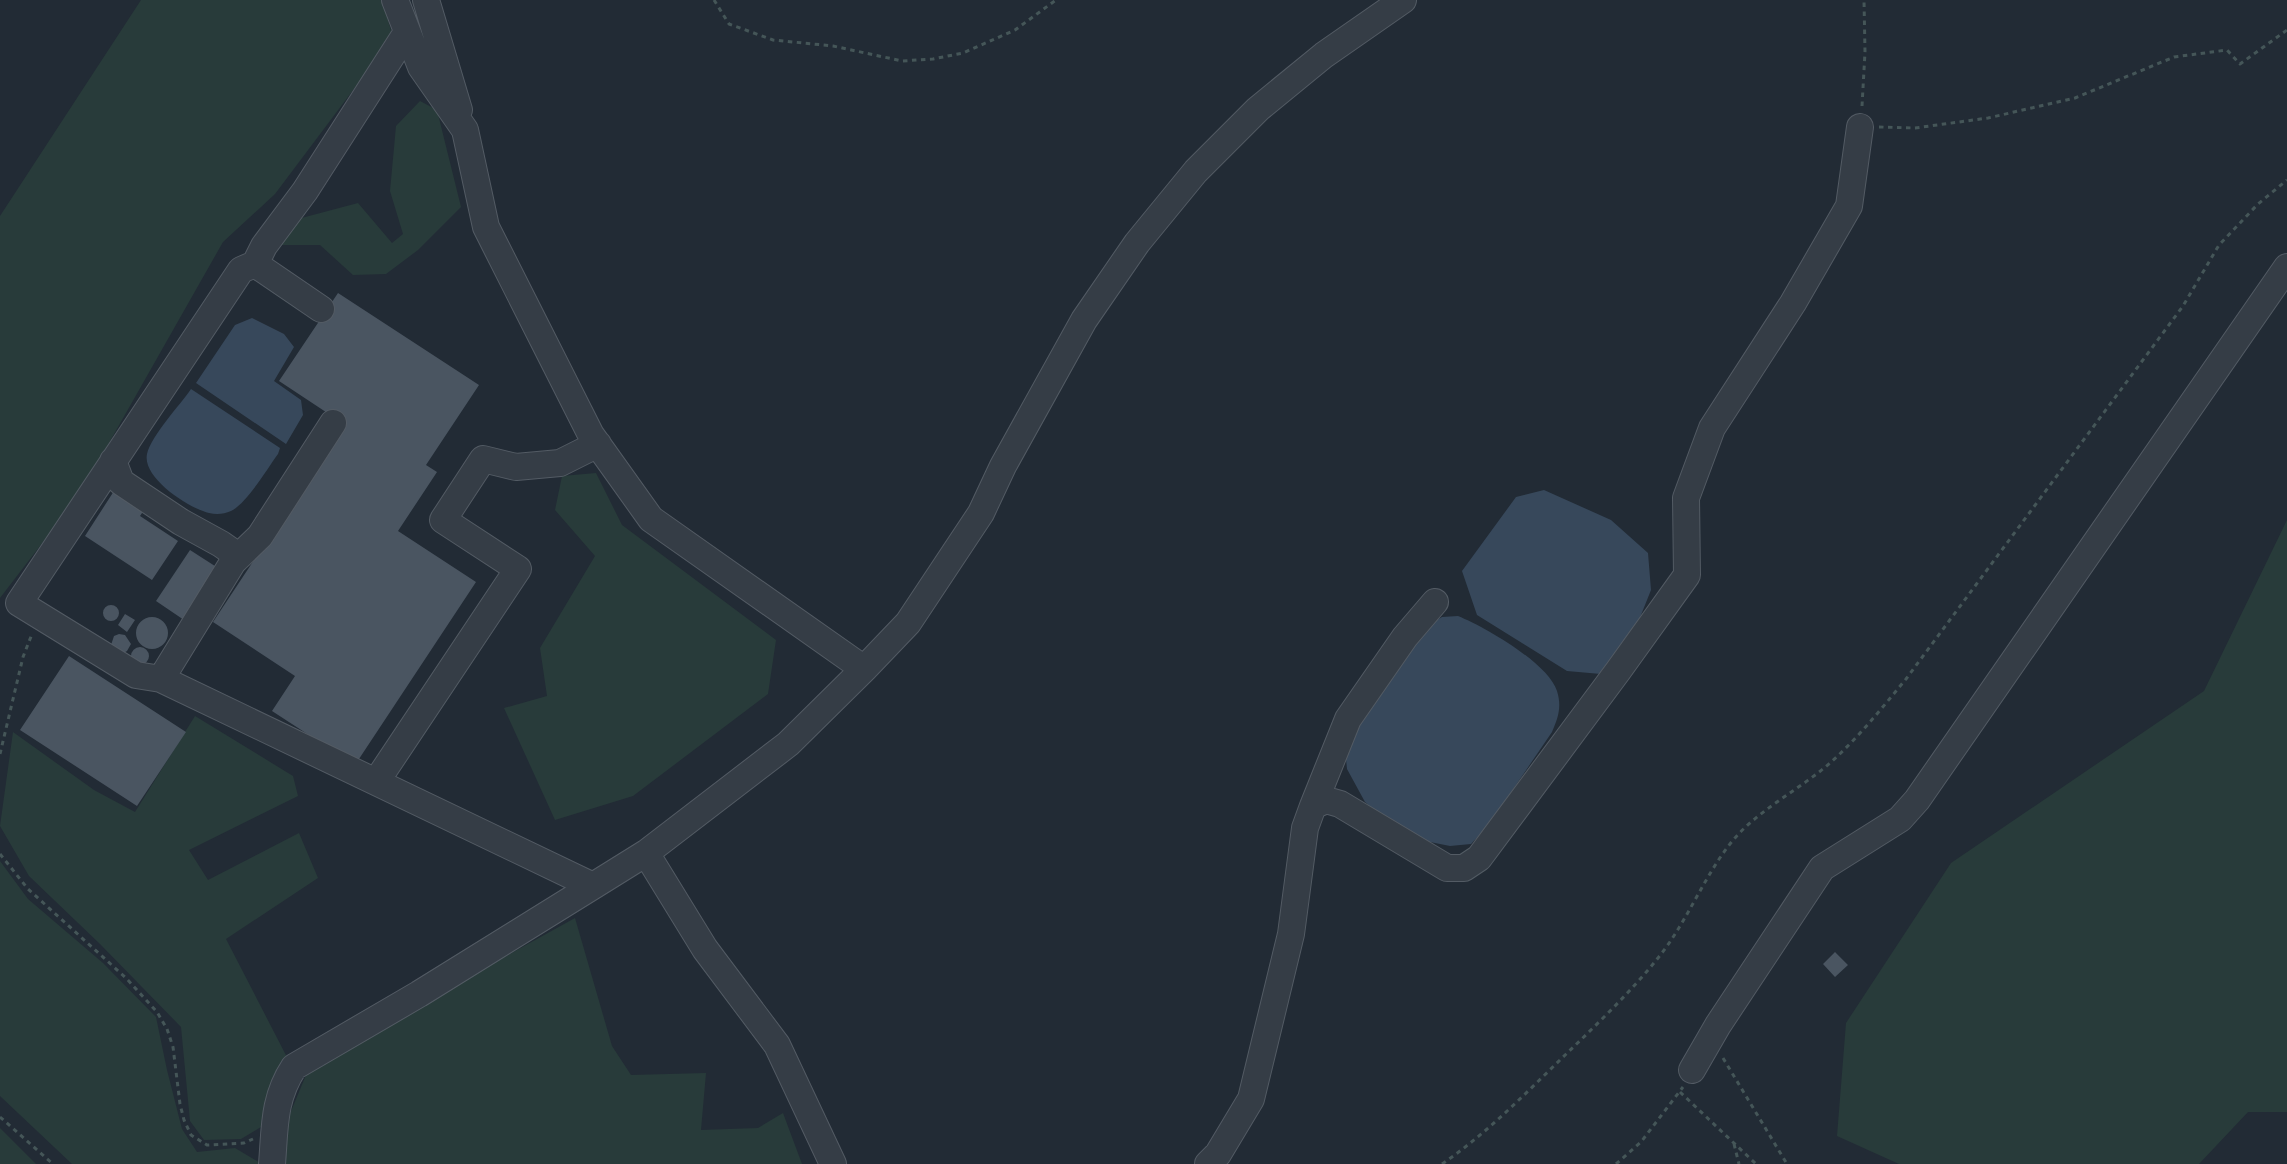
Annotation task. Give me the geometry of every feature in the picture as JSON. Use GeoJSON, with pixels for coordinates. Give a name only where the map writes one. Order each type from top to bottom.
{"type":"FeatureCollection","features":[{"type":"Feature","properties":{"kind":"lane"},"geometry":{"type":"LineString","coordinates":[[395,0],[421,67],[465,130]]}},
{"type":"Feature","properties":{"kind":"lane"},"geometry":{"type":"LineString","coordinates":[[426,0],[465,130],[486,227],[591,435],[651,519],[864,669]]}},
{"type":"Feature","properties":{"kind":"lane"},"geometry":{"type":"LineString","coordinates":[[272,1164],[278,1099],[283,1084],[294,1067],[419,994],[646,852],[788,744],[864,669],[908,623],[981,513],[1003,466],[1084,320],[1137,243],[1196,171],[1258,109],[1324,55],[1404,0]]}},
{"type":"Feature","properties":{"kind":"lane"},"geometry":{"type":"LineString","coordinates":[[407,32],[305,191],[264,246],[255,264],[241,270],[19,603],[136,675],[160,679],[593,886]]}},
{"type":"Feature","properties":{"kind":"lane"},"geometry":{"type":"LineString","coordinates":[[1313,806],[1326,800],[1341,804],[1447,867],[1464,868],[1479,858],[1611,681],[1687,574],[1686,498],[1712,428],[1793,303],[1849,206],[1860,127]]}},
{"type":"Feature","properties":{"kind":"lane"},"geometry":{"type":"LineString","coordinates":[[255,264],[321,309]]}},
{"type":"Feature","properties":{"kind":"lane"},"geometry":{"type":"LineString","coordinates":[[1692,1070],[1822,868],[1900,819],[1917,800],[2287,267]]}},
{"type":"Feature","properties":{"kind":"lane"},"geometry":{"type":"LineString","coordinates":[[160,679],[233,562],[260,536],[333,423]]}},
{"type":"Feature","properties":{"kind":"lane"},"geometry":{"type":"LineString","coordinates":[[376,782],[518,569],[444,520],[483,459],[516,467],[560,463],[598,444]]}},
{"type":"Feature","properties":{"kind":"lane"},"geometry":{"type":"LineString","coordinates":[[113,461],[121,482],[181,522],[231,551],[233,562]]}},
{"type":"Feature","properties":{"kind":"lane"},"geometry":{"type":"LineString","coordinates":[[1208,1164],[1218,1154],[1251,1099],[1291,934],[1305,828],[1348,718],[1405,637],[1435,602]]}},
{"type":"Feature","properties":{"kind":"lane"},"geometry":{"type":"LineString","coordinates":[[646,852],[705,949],[777,1045],[833,1164]]}},
{"type":"Feature","properties":{"kind":"path"},"geometry":{"type":"LineString","coordinates":[[714,0],[729,24],[773,40],[833,46],[902,61],[933,59],[963,53],[1015,30],[1056,0]]}},
{"type":"Feature","properties":{"kind":"path"},"geometry":{"type":"LineString","coordinates":[[1864,0],[1865,52],[1860,127],[1916,128],[1989,118],[2075,98],[2174,57],[2227,50],[2240,64],[2287,30]]}},
{"type":"Feature","properties":{"kind":"path"},"geometry":{"type":"LineString","coordinates":[[1442,1164],[1473,1143],[1522,1097],[1607,1014],[1658,958],[1681,927],[1713,870],[1734,839],[1765,811],[1829,763],[1871,722],[1906,679],[2183,306],[2219,245],[2258,204],[2287,180]]}},
{"type":"Feature","properties":{"kind":"path"},"geometry":{"type":"LineString","coordinates":[[0,754],[23,657],[38,615]]}},
{"type":"Feature","properties":{"kind":"path"},"geometry":{"type":"LineString","coordinates":[[0,854],[28,889],[126,978],[157,1012],[167,1029],[173,1047],[180,1104],[191,1135],[207,1145],[224,1146],[244,1143],[275,1126]]}},
{"type":"Feature","properties":{"kind":"path"},"geometry":{"type":"LineString","coordinates":[[1711,1038],[1787,1164]]}},
{"type":"Feature","properties":{"kind":"path"},"geometry":{"type":"LineString","coordinates":[[1616,1164],[1641,1142],[1680,1092],[1692,1070]]}},
{"type":"Feature","properties":{"kind":"path"},"geometry":{"type":"LineString","coordinates":[[1680,1092],[1756,1164]]}},
{"type":"Feature","properties":{"kind":"path"},"geometry":{"type":"LineString","coordinates":[[0,1117],[53,1164]]}},
{"type":"Feature","properties":{"kind":"path"},"geometry":{"type":"LineString","coordinates":[[1734,1142],[1739,1164]]}},
{"type":"Feature","properties":{"kind":"green space"},"geometry":{"type":"Polygon","coordinates":[[[141,0],[382,0],[393,37],[275,194],[223,242],[80,494],[0,598],[0,216],[141,0]]]}},
{"type":"Feature","properties":{"kind":"green space"},"geometry":{"type":"Polygon","coordinates":[[[420,101],[437,110],[461,207],[418,250],[386,274],[353,275],[320,245],[277,245],[294,220],[358,203],[392,243],[403,234],[390,191],[396,126],[420,101]]]}},
{"type":"Feature","properties":{"kind":"green space"},"geometry":{"type":"Polygon","coordinates":[[[596,473],[622,525],[776,640],[768,694],[633,796],[555,820],[504,708],[547,696],[540,648],[595,556],[555,510],[562,476],[596,473]]]}},
{"type":"Feature","properties":{"kind":"green space"},"geometry":{"type":"Polygon","coordinates":[[[2287,520],[2287,1112],[2248,1112],[2199,1164],[1899,1164],[1837,1136],[1846,1023],[1951,863],[2204,691],[2287,520]]]}},
{"type":"Feature","properties":{"kind":"green space"},"geometry":{"type":"Polygon","coordinates":[[[195,716],[293,776],[298,796],[189,850],[208,880],[299,833],[318,878],[226,939],[290,1063],[271,1121],[241,1139],[204,1140],[190,1121],[181,1027],[29,876],[0,826],[13,732],[94,790],[135,812],[195,716]]]}},
{"type":"Feature","properties":{"kind":"green space"},"geometry":{"type":"Polygon","coordinates":[[[0,861],[28,899],[103,963],[156,1017],[182,1129],[197,1152],[235,1148],[262,1164],[72,1164],[0,1096],[0,861]]]}},
{"type":"Feature","properties":{"kind":"green space"},"geometry":{"type":"Polygon","coordinates":[[[575,918],[612,1046],[631,1075],[706,1073],[701,1130],[758,1128],[783,1113],[802,1164],[283,1164],[282,1133],[306,1075],[371,1031],[575,918]]]}},
{"type":"Feature","properties":{"kind":"green space"},"geometry":{"type":"Polygon","coordinates":[[[0,1128],[36,1164],[0,1164],[0,1128]]]}},
{"type":"Feature","properties":{"kind":"water"},"geometry":{"type":"Polygon","coordinates":[[[252,318],[284,334],[294,347],[274,381],[301,400],[303,415],[286,444],[196,383],[235,325],[252,318]]]}},
{"type":"Feature","properties":{"kind":"water"},"geometry":{"type":"Polygon","coordinates":[[[191,389],[280,448],[244,501],[226,513],[209,513],[190,505],[159,482],[147,463],[147,454],[154,438],[191,389]]]}},
{"type":"Feature","properties":{"kind":"water"},"geometry":{"type":"Polygon","coordinates":[[[1544,490],[1611,520],[1648,553],[1651,590],[1633,635],[1601,674],[1567,671],[1477,615],[1462,571],[1516,497],[1544,490]]]}},
{"type":"Feature","properties":{"kind":"water"},"geometry":{"type":"Polygon","coordinates":[[[1458,616],[1499,637],[1542,669],[1557,691],[1559,707],[1552,732],[1488,826],[1471,844],[1450,846],[1412,835],[1365,802],[1347,769],[1345,749],[1362,712],[1433,622],[1442,617],[1458,616]]]}},
{"type":"Feature","properties":{"kind":"building"},"geometry":{"type":"Polygon","coordinates":[[[338,293],[479,385],[426,465],[437,472],[398,531],[476,582],[355,765],[272,711],[295,676],[213,622],[344,424],[279,381],[338,293]]]}},
{"type":"Feature","properties":{"kind":"building"},"geometry":{"type":"Polygon","coordinates":[[[114,491],[144,510],[140,516],[178,541],[152,580],[85,536],[114,491]]]}},
{"type":"Feature","properties":{"kind":"building"},"geometry":{"type":"Polygon","coordinates":[[[190,550],[218,568],[184,620],[156,601],[190,550]]]}},
{"type":"Feature","properties":{"kind":"building"},"geometry":{"type":"Polygon","coordinates":[[[111,605],[119,613],[111,621],[103,613],[111,605]]]}},
{"type":"Feature","properties":{"kind":"building"},"geometry":{"type":"Polygon","coordinates":[[[125,614],[135,620],[127,632],[118,625],[125,614]]]}},
{"type":"Feature","properties":{"kind":"building"},"geometry":{"type":"Polygon","coordinates":[[[152,617],[163,622],[168,633],[163,644],[152,649],[141,644],[136,633],[141,622],[152,617]]]}},
{"type":"Feature","properties":{"kind":"building"},"geometry":{"type":"Polygon","coordinates":[[[125,635],[131,644],[122,654],[111,645],[114,636],[125,635]]]}},
{"type":"Feature","properties":{"kind":"building"},"geometry":{"type":"Polygon","coordinates":[[[140,647],[146,650],[149,656],[146,662],[140,665],[134,662],[131,656],[134,650],[140,647]]]}},
{"type":"Feature","properties":{"kind":"building"},"geometry":{"type":"Polygon","coordinates":[[[69,656],[186,732],[137,806],[20,730],[69,656]]]}},
{"type":"Feature","properties":{"kind":"building"},"geometry":{"type":"Polygon","coordinates":[[[1835,952],[1848,965],[1835,977],[1823,964],[1835,952]]]}}]}
